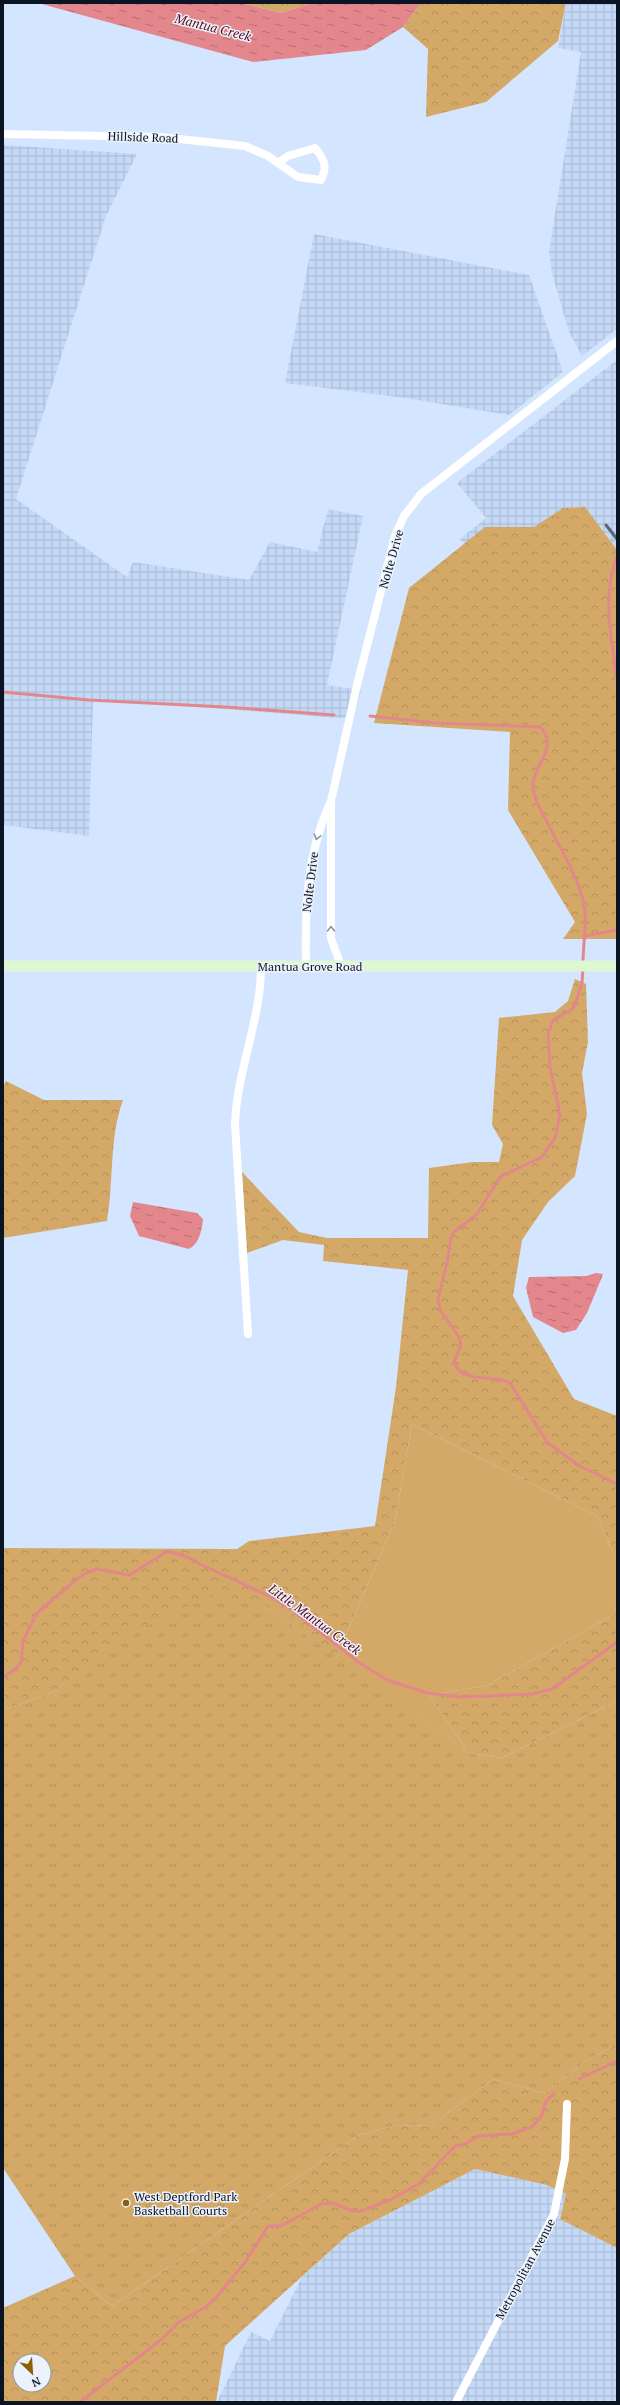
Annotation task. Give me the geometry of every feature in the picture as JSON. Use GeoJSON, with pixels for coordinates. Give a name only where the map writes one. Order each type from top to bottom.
{"type":"FeatureCollection","features":[{"type":"Feature","properties":{"kind":"main road","name":"Mantua Grove Road"},"geometry":{"type":"LineString","coordinates":[[3,966],[617,966]]}},
{"type":"Feature","properties":{"kind":"street","name":"Hillside Road"},"geometry":{"type":"LineString","coordinates":[[3,134],[184,138],[245,146],[278,162],[298,177],[309,180],[321,180],[326,171],[324,159],[315,148],[288,156],[278,162]]}},
{"type":"Feature","properties":{"kind":"street","name":"Nolte Drive"},"geometry":{"type":"LineString","coordinates":[[341,966],[331,938],[332,800],[357,685],[393,544],[404,516],[421,494],[617,341]]}},
{"type":"Feature","properties":{"kind":"street","name":"Nolte Drive"},"geometry":{"type":"LineString","coordinates":[[306,966],[305,907],[308,876],[319,826],[332,800]]}},
{"type":"Feature","properties":{"kind":"street"},"geometry":{"type":"LineString","coordinates":[[248,1334],[235,1124],[236,1099],[261,988],[261,967]]}},
{"type":"Feature","properties":{"kind":"street","name":"Metropolitan Avenue"},"geometry":{"type":"LineString","coordinates":[[456,2402],[554,2214],[565,2159],[567,2104]]}},
{"type":"Feature","properties":{"kind":"shaded area"},"geometry":{"type":"Polygon","coordinates":[[[566,3],[617,3],[617,329],[582,356],[569,332],[552,273],[549,252],[581,52],[558,48],[566,3]]]}},
{"type":"Feature","properties":{"kind":"shaded area"},"geometry":{"type":"Polygon","coordinates":[[[3,145],[137,154],[106,216],[16,499],[127,577],[133,562],[249,580],[270,542],[317,552],[328,509],[363,516],[327,685],[361,690],[353,719],[93,699],[89,836],[3,825],[3,145]]]}},
{"type":"Feature","properties":{"kind":"shaded area"},"geometry":{"type":"Polygon","coordinates":[[[314,234],[529,275],[563,372],[509,415],[399,397],[285,383],[314,234]]]}},
{"type":"Feature","properties":{"kind":"shaded area"},"geometry":{"type":"Polygon","coordinates":[[[617,360],[617,550],[605,534],[497,583],[460,539],[486,518],[457,483],[617,360]]]}},
{"type":"Feature","properties":{"kind":"shaded area"},"geometry":{"type":"Polygon","coordinates":[[[475,2169],[547,2185],[566,2194],[560,2219],[617,2248],[617,2402],[217,2402],[251,2332],[270,2341],[302,2277],[349,2234],[475,2169]]]}},
{"type":"Feature","properties":{"kind":"green space"},"geometry":{"type":"Polygon","coordinates":[[[241,3],[312,3],[281,13],[241,3]]]}},
{"type":"Feature","properties":{"kind":"green space"},"geometry":{"type":"Polygon","coordinates":[[[421,3],[566,3],[558,41],[486,102],[426,117],[428,49],[403,27],[421,3]]]}},
{"type":"Feature","properties":{"kind":"green space"},"geometry":{"type":"Polygon","coordinates":[[[585,507],[617,550],[617,939],[563,939],[575,922],[508,810],[510,732],[374,723],[409,588],[485,527],[534,527],[563,508],[585,507]]]}},
{"type":"Feature","properties":{"kind":"green space"},"geometry":{"type":"Polygon","coordinates":[[[575,979],[586,984],[588,1042],[582,1073],[587,1114],[575,1176],[548,1202],[522,1240],[513,1296],[574,1399],[617,1416],[617,1561],[597,1516],[412,1424],[395,1521],[336,1658],[264,1605],[111,1643],[56,1691],[3,1710],[3,1548],[237,1549],[249,1541],[375,1526],[396,1387],[408,1270],[323,1261],[324,1245],[283,1240],[247,1253],[242,1172],[299,1232],[327,1238],[428,1238],[429,1168],[473,1162],[499,1162],[503,1144],[492,1125],[499,1018],[555,1012],[568,1001],[575,979]]]}},
{"type":"Feature","properties":{"kind":"green space"},"geometry":{"type":"Polygon","coordinates":[[[6,1081],[44,1100],[123,1100],[114,1144],[107,1221],[3,1238],[3,1087],[6,1081]]]}},
{"type":"Feature","properties":{"kind":"green space"},"geometry":{"type":"Polygon","coordinates":[[[412,1424],[597,1516],[617,1561],[617,1603],[613,1615],[486,1686],[429,1695],[469,1753],[336,1658],[395,1521],[412,1424]]]}},
{"type":"Feature","properties":{"kind":"green space"},"geometry":{"type":"Polygon","coordinates":[[[214,1594],[264,1605],[469,1753],[502,1758],[617,1701],[617,2044],[589,2059],[544,2093],[493,2079],[430,2126],[396,2125],[357,2136],[112,2306],[75,2276],[3,2168],[3,1710],[56,1691],[110,1643],[214,1594]]]}},
{"type":"Feature","properties":{"kind":"green space"},"geometry":{"type":"Polygon","coordinates":[[[617,1603],[617,1701],[502,1758],[469,1753],[429,1695],[486,1686],[613,1615],[617,1603]]]}},
{"type":"Feature","properties":{"kind":"green space"},"geometry":{"type":"Polygon","coordinates":[[[617,2044],[617,2248],[560,2219],[566,2194],[547,2185],[475,2169],[349,2234],[225,2346],[216,2402],[3,2402],[3,2308],[75,2276],[112,2306],[357,2136],[396,2125],[430,2126],[493,2079],[544,2093],[589,2059],[617,2044]]]}},
{"type":"Feature","properties":{"kind":"water","name":"Mantua Creek"},"geometry":{"type":"Polygon","coordinates":[[[38,3],[241,3],[281,13],[312,3],[421,3],[403,27],[366,50],[253,62],[38,3]]]}},
{"type":"Feature","properties":{"kind":"water"},"geometry":{"type":"Polygon","coordinates":[[[133,1202],[197,1213],[203,1219],[198,1240],[189,1249],[139,1236],[130,1216],[133,1202]]]}},
{"type":"Feature","properties":{"kind":"water"},"geometry":{"type":"Polygon","coordinates":[[[596,1273],[603,1274],[587,1313],[576,1330],[563,1333],[533,1317],[526,1288],[529,1277],[586,1276],[596,1273]]]}},
{"type":"Feature","properties":{"kind":"waterway"},"geometry":{"type":"LineString","coordinates":[[617,556],[612,571],[609,601],[610,632],[617,679]]}},
{"type":"Feature","properties":{"kind":"waterway"},"geometry":{"type":"LineString","coordinates":[[3,692],[89,700],[225,707],[334,715]]}},
{"type":"Feature","properties":{"kind":"waterway"},"geometry":{"type":"LineString","coordinates":[[370,716],[435,723],[540,727],[546,735],[547,742],[546,750],[533,781],[533,789],[538,804],[573,872],[583,900],[585,923],[583,963]]}},
{"type":"Feature","properties":{"kind":"waterway"},"geometry":{"type":"LineString","coordinates":[[584,936],[617,930]]}},
{"type":"Feature","properties":{"kind":"waterway"},"geometry":{"type":"LineString","coordinates":[[583,968],[582,983],[575,1005],[570,1011],[553,1020],[548,1034],[550,1067],[560,1115],[555,1138],[542,1157],[500,1177],[477,1214],[454,1232],[451,1238],[447,1263],[438,1298],[440,1310],[459,1337],[461,1345],[454,1362],[457,1369],[470,1376],[503,1380],[510,1383],[547,1442],[578,1465],[617,1484]]}},
{"type":"Feature","properties":{"kind":"waterway","name":"Little Mantua Creek"},"geometry":{"type":"LineString","coordinates":[[3,1677],[15,1670],[21,1662],[23,1641],[37,1613],[78,1578],[97,1569],[129,1575],[168,1551],[187,1557],[273,1598],[291,1609],[358,1662],[387,1680],[427,1693],[461,1697],[532,1694],[552,1689],[617,1642]]}},
{"type":"Feature","properties":{"kind":"waterway"},"geometry":{"type":"LineString","coordinates":[[579,2079],[617,2061]]}},
{"type":"Feature","properties":{"kind":"waterway"},"geometry":{"type":"LineString","coordinates":[[80,2402],[162,2339],[179,2322],[204,2308],[215,2299],[246,2261],[268,2226],[281,2226],[321,2204],[333,2203],[353,2211],[360,2211],[390,2200],[419,2184],[455,2146],[465,2144],[478,2136],[512,2134],[532,2127],[542,2115],[546,2101],[554,2094]]}},
{"type":"Feature","properties":{"kind":"railway"},"geometry":{"type":"LineString","coordinates":[[606,525],[617,539]]}},
{"type":"Feature","properties":{"kind":"place","name":"West Deptford Park Basketball Courts"},"geometry":{"type":"Point","coordinates":[126,2203]}}]}
